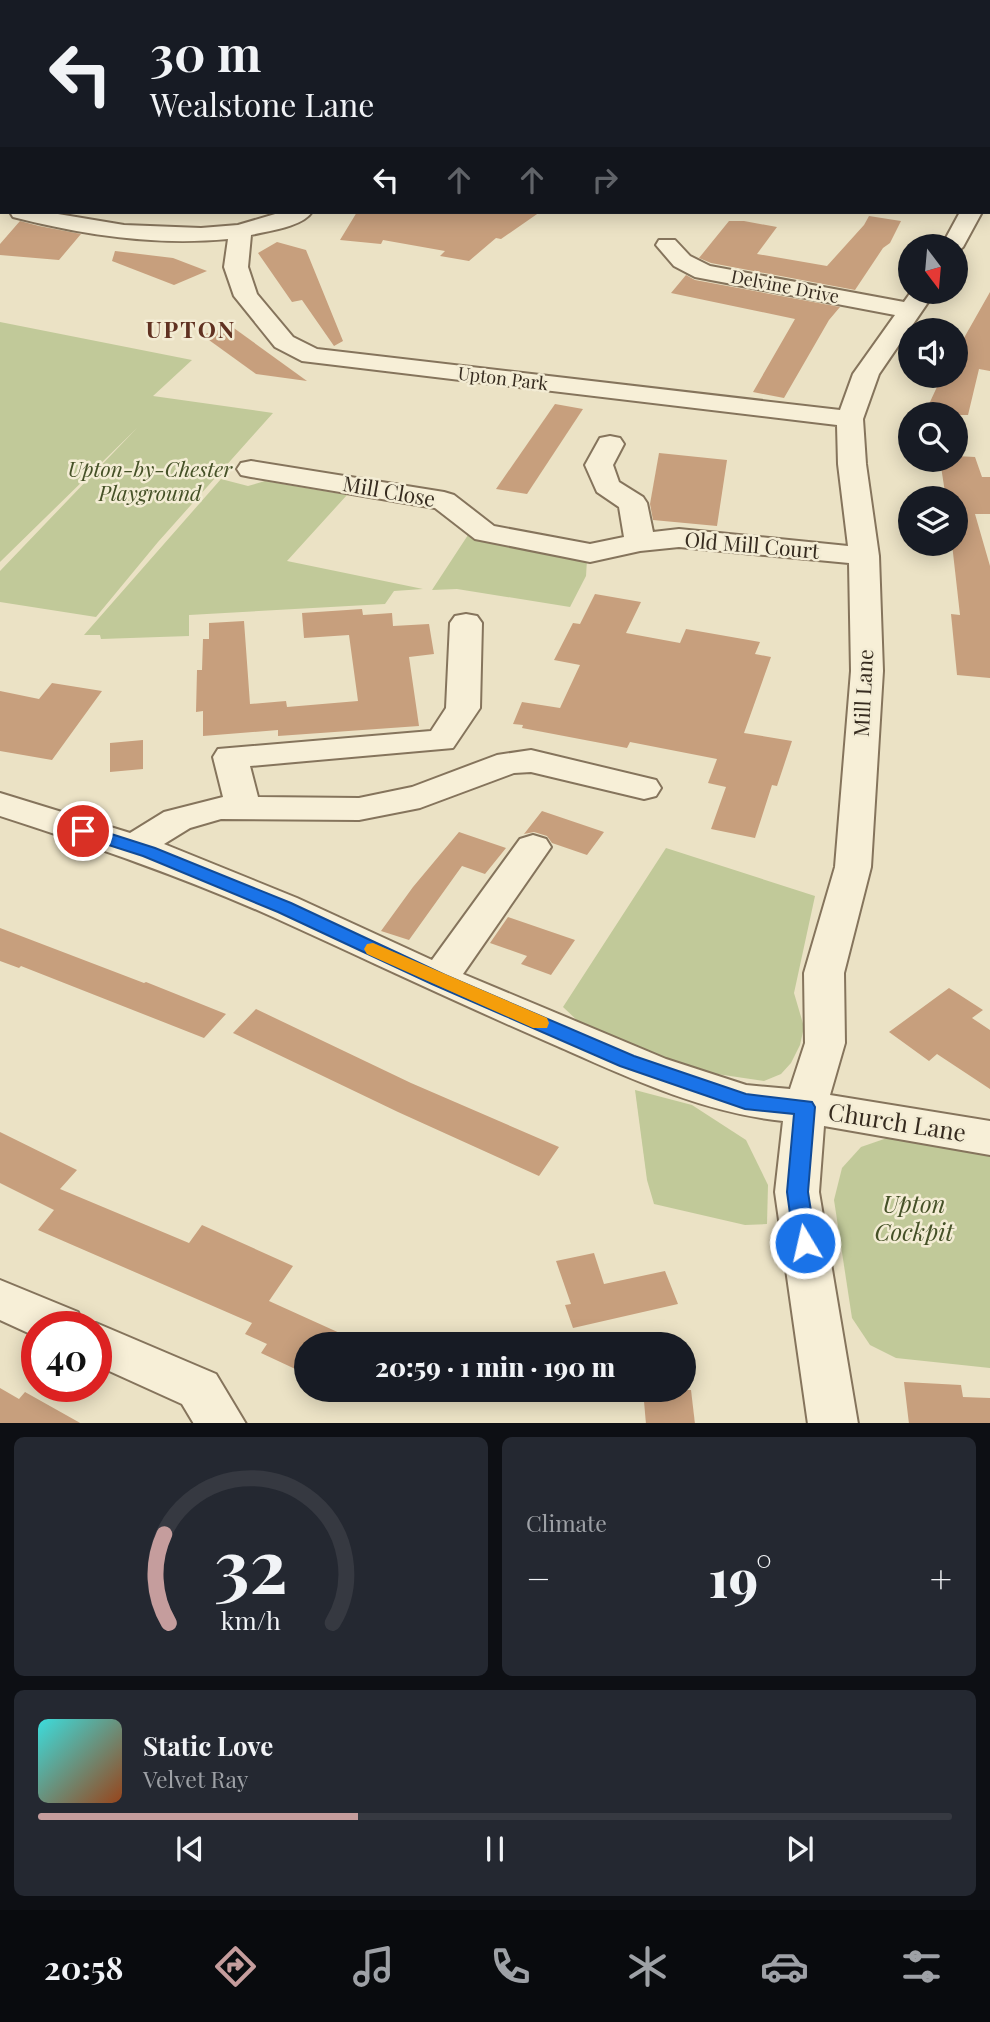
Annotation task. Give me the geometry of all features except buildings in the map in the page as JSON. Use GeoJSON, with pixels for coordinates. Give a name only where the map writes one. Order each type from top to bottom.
{"type":"FeatureCollection","features":[{"type":"Feature","properties":{"kind":"street"},"geometry":{"type":"LineString","coordinates":[[29,214],[66,223],[149,234],[240,232],[295,214]]}},
{"type":"Feature","properties":{"kind":"street"},"geometry":{"type":"LineString","coordinates":[[959,234],[970,214]]}},
{"type":"Feature","properties":{"kind":"street","name":"Upton Park"},"geometry":{"type":"LineString","coordinates":[[240,232],[236,267],[246,296],[284,342],[311,356],[850,418]]}},
{"type":"Feature","properties":{"kind":"street","name":"Delvine Drive"},"geometry":{"type":"LineString","coordinates":[[667,245],[682,261],[703,272],[898,299]]}},
{"type":"Feature","properties":{"kind":"street","name":"Mill Lane"},"geometry":{"type":"LineString","coordinates":[[833,1423],[797,1192],[805,1107],[825,1044],[824,973],[853,867],[867,671],[864,556],[852,464],[850,418],[866,374],[916,304]]}},
{"type":"Feature","properties":{"kind":"street"},"geometry":{"type":"LineString","coordinates":[[610,444],[599,465],[607,486],[633,503],[640,542]]}},
{"type":"Feature","properties":{"kind":"street","name":"Mill Close"},"geometry":{"type":"LineString","coordinates":[[251,469],[444,501],[485,533],[577,551],[590,553],[640,542]]}},
{"type":"Feature","properties":{"kind":"street","name":"Old Mill Court"},"geometry":{"type":"LineString","coordinates":[[640,542],[679,538],[864,556]]}},
{"type":"Feature","properties":{"kind":"street"},"geometry":{"type":"LineString","coordinates":[[243,807],[230,757],[441,741],[463,708],[466,623]]}},
{"type":"Feature","properties":{"kind":"street"},"geometry":{"type":"LineString","coordinates":[[134,847],[177,820],[220,808],[359,809],[420,797],[509,763],[531,761],[644,788]]}},
{"type":"Feature","properties":{"kind":"street","name":"Church Lane"},"geometry":{"type":"LineString","coordinates":[[0,804],[134,847],[284,907],[439,979],[651,1070],[745,1101],[805,1107],[990,1138]]}},
{"type":"Feature","properties":{"kind":"street"},"geometry":{"type":"LineString","coordinates":[[439,979],[533,847]]}},
{"type":"Feature","properties":{"kind":"street"},"geometry":{"type":"LineString","coordinates":[[0,1299],[27,1311]]}},
{"type":"Feature","properties":{"kind":"street"},"geometry":{"type":"LineString","coordinates":[[112,1350],[199,1389],[222,1423]]}},
{"type":"Feature","properties":{"kind":"green space","name":"Upton-by-Chester Playground"},"geometry":{"type":"Polygon","coordinates":[[[0,322],[192,360],[153,396],[273,413],[158,542],[96,617],[0,602],[0,571],[137,428],[0,562],[0,322]]]}},
{"type":"Feature","properties":{"kind":"green space"},"geometry":{"type":"Polygon","coordinates":[[[221,479],[248,486],[265,481],[347,495],[287,561],[423,589],[394,591],[385,604],[189,615],[189,636],[101,639],[100,635],[84,635],[221,479]]]}},
{"type":"Feature","properties":{"kind":"green space"},"geometry":{"type":"Polygon","coordinates":[[[468,535],[480,541],[587,560],[586,576],[570,607],[457,589],[432,590],[468,535]]]}},
{"type":"Feature","properties":{"kind":"green space"},"geometry":{"type":"Polygon","coordinates":[[[666,848],[815,896],[794,993],[804,1027],[800,1045],[791,1063],[781,1074],[764,1081],[710,1073],[637,1048],[581,1024],[563,1007],[666,848]]]}},
{"type":"Feature","properties":{"kind":"green space"},"geometry":{"type":"Polygon","coordinates":[[[635,1090],[692,1105],[746,1140],[768,1185],[767,1224],[745,1225],[654,1204],[647,1180],[635,1090]]]}},
{"type":"Feature","properties":{"kind":"green space","name":"Upton Cockpit"},"geometry":{"type":"Polygon","coordinates":[[[887,1138],[990,1148],[990,1368],[896,1358],[870,1345],[852,1318],[834,1200],[842,1168],[861,1147],[887,1138]]]}},
{"type":"Feature","properties":{"kind":"slow traffic"},"geometry":{"type":"LineString","coordinates":[[373,949],[540,1023]]}},
{"type":"Feature","properties":{"kind":"district","name":"UPTON"},"geometry":{"type":"Point","coordinates":[191,330]}},
{"type":"Feature","properties":{"kind":"route"},"geometry":{"type":"LineString","coordinates":[[83,831],[149,852],[284,907],[439,979],[627,1061],[745,1101],[805,1107],[797,1192],[805,1243]]}}]}
